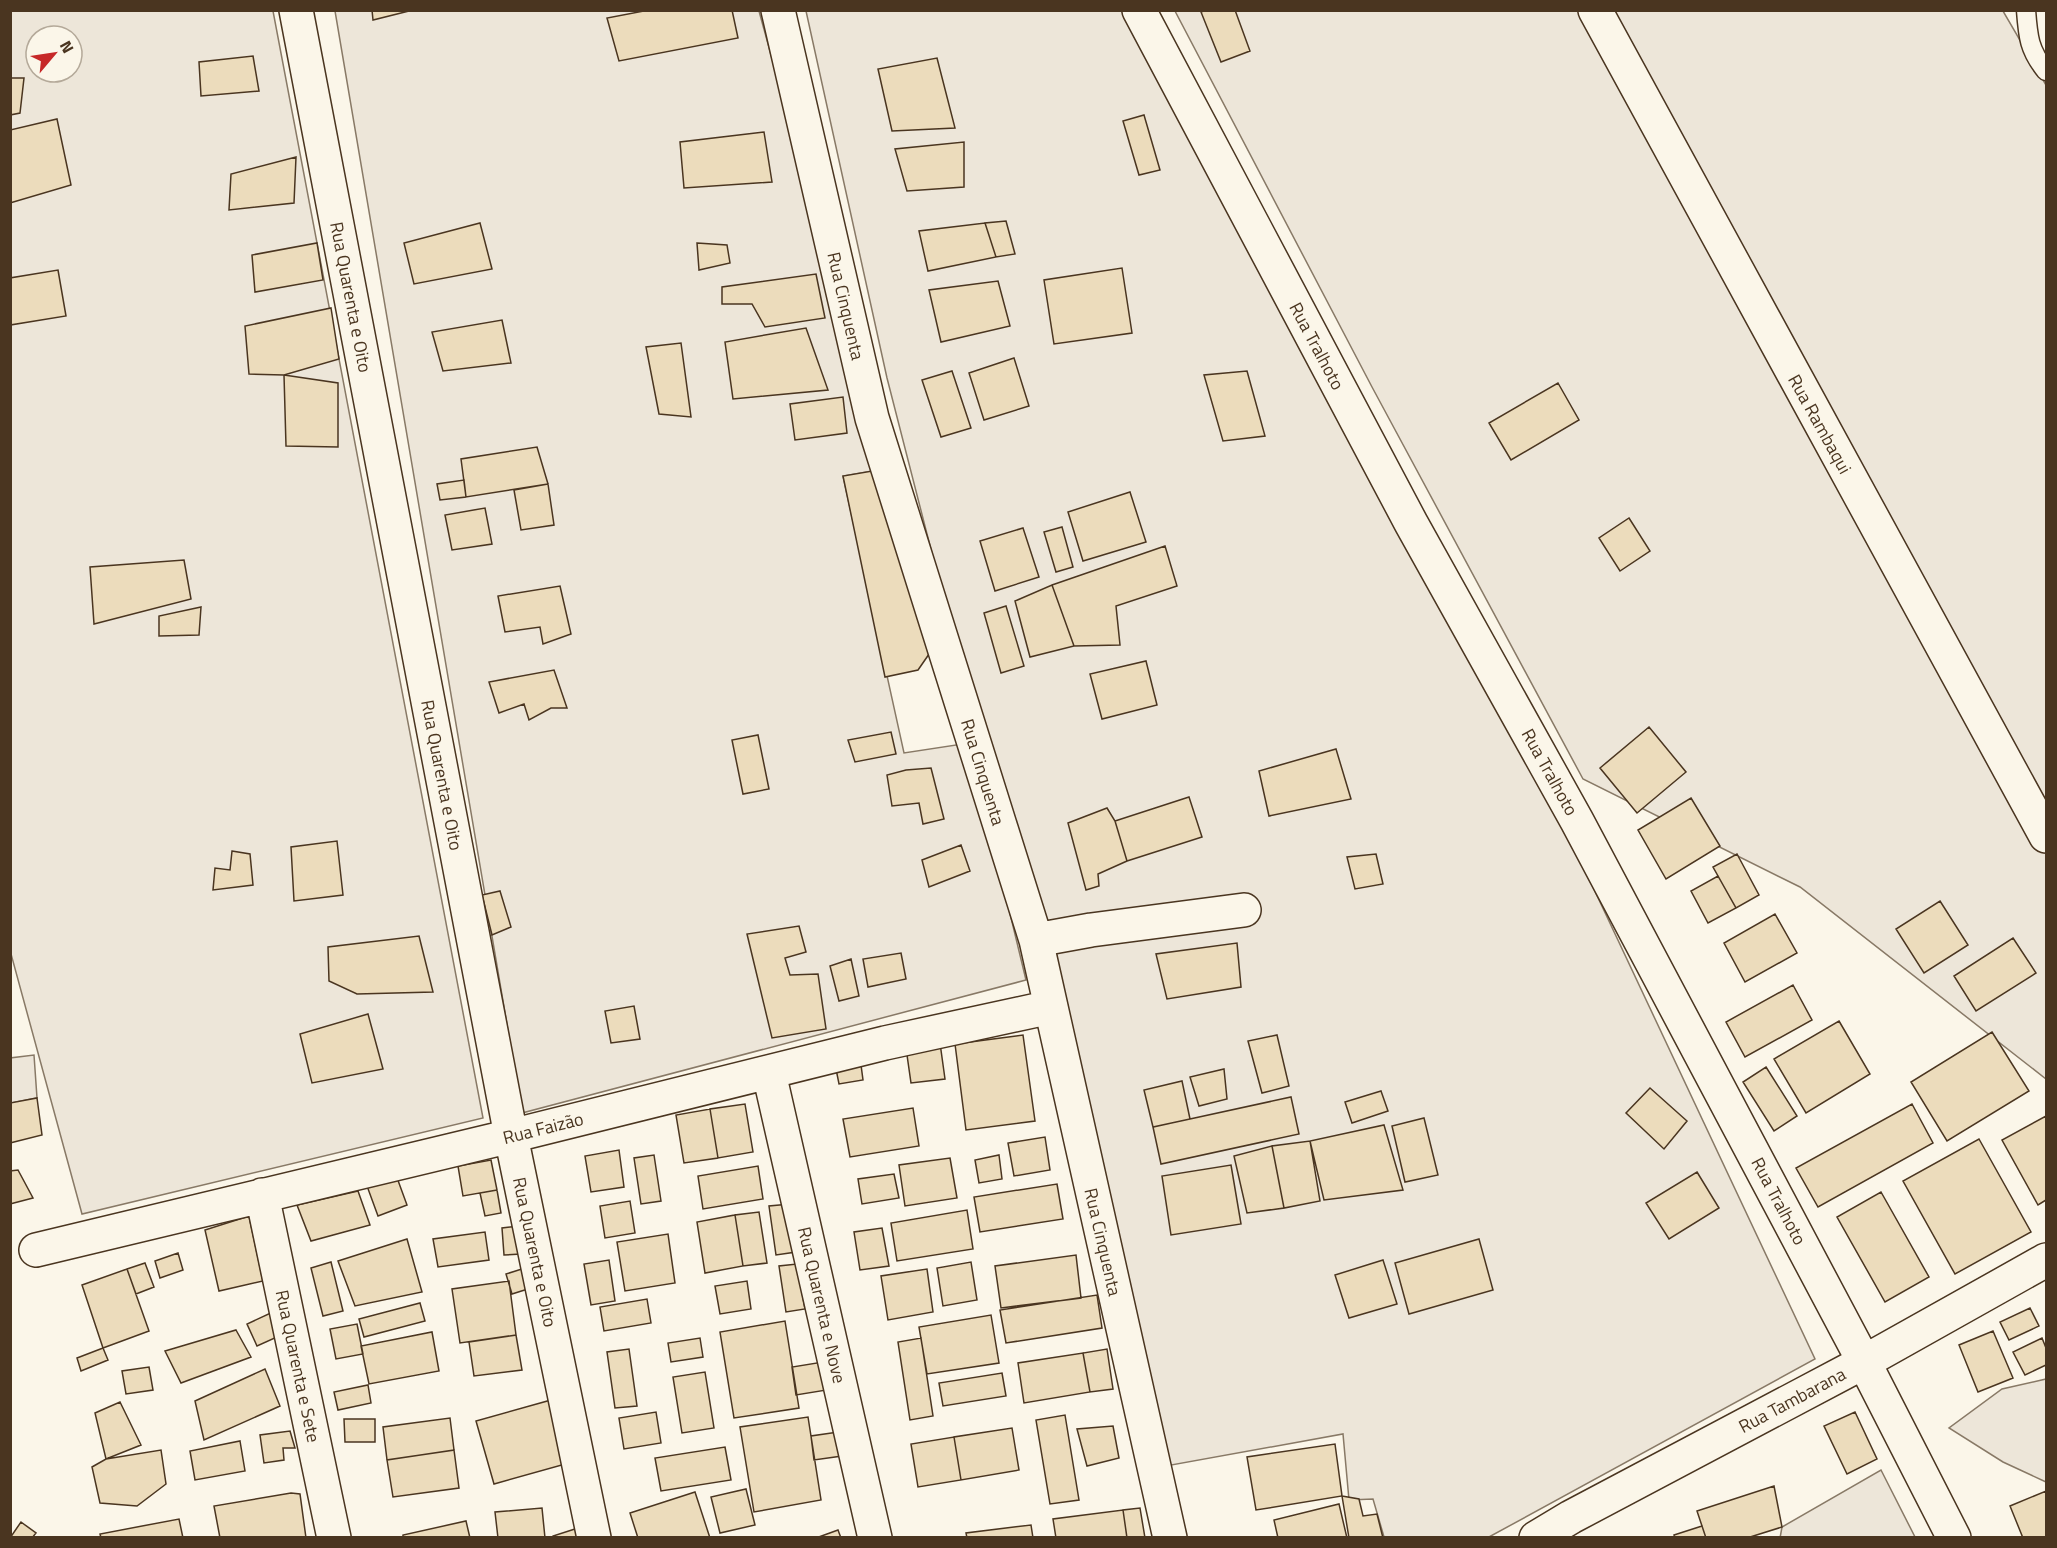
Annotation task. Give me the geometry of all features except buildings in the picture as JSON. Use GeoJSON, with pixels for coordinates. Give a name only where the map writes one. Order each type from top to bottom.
{"type":"FeatureCollection","features":[{"type":"Feature","properties":{"kind":"street","name":"Rua Quarenta e Oito"},"geometry":{"type":"LineString","coordinates":[[296,10],[511,1136],[594,1538]]}},
{"type":"Feature","properties":{"kind":"street","name":"Rua Cinquenta"},"geometry":{"type":"LineString","coordinates":[[778,10],[872,418],[1036,940],[1170,1538]]}},
{"type":"Feature","properties":{"kind":"street","name":"Rua Tralhoto"},"geometry":{"type":"LineString","coordinates":[[1139,10],[1411,523],[1577,821],[1864,1362],[1954,1538]]}},
{"type":"Feature","properties":{"kind":"street","name":"Rua Rambaqui"},"geometry":{"type":"LineString","coordinates":[[1595,10],[2046,836]]}},
{"type":"Feature","properties":{"kind":"street"},"geometry":{"type":"LineString","coordinates":[[1036,940],[1091,930],[1244,910]]}},
{"type":"Feature","properties":{"kind":"street","name":"Rua Faizão"},"geometry":{"type":"LineString","coordinates":[[36,1250],[885,1043],[1051,1007]]}},
{"type":"Feature","properties":{"kind":"street","name":"Rua Quarenta e Nove"},"geometry":{"type":"LineString","coordinates":[[769,1072],[875,1538]]}},
{"type":"Feature","properties":{"kind":"street","name":"Rua Quarenta e Sete"},"geometry":{"type":"LineString","coordinates":[[262,1195],[334,1538]]}},
{"type":"Feature","properties":{"kind":"street","name":"Rua Tambarana"},"geometry":{"type":"LineString","coordinates":[[1536,1538],[1574,1527],[2046,1260]]}},
{"type":"Feature","properties":{"kind":"lane"},"geometry":{"type":"LineString","coordinates":[[2026,10],[2030,44],[2036,58],[2046,71]]}},
{"type":"Feature","properties":{"kind":"shaded area"},"geometry":{"type":"Polygon","coordinates":[[[10,11],[273,11],[483,1118],[82,1214],[11,954],[10,11]]]}},
{"type":"Feature","properties":{"kind":"shaded area"},"geometry":{"type":"Polygon","coordinates":[[[335,11],[759,11],[884,469],[843,476],[904,753],[969,743],[1026,980],[522,1113],[335,11]]]}},
{"type":"Feature","properties":{"kind":"shaded area"},"geometry":{"type":"Polygon","coordinates":[[[806,11],[1131,11],[1529,751],[1815,1359],[1489,1537],[1384,1537],[1373,1499],[1349,1500],[1343,1434],[1166,1466],[887,378],[806,11]]]}},
{"type":"Feature","properties":{"kind":"shaded area"},"geometry":{"type":"Polygon","coordinates":[[[1175,11],[2003,11],[2046,85],[2046,1079],[1800,887],[1583,779],[1372,387],[1175,11]]]}},
{"type":"Feature","properties":{"kind":"shaded area"},"geometry":{"type":"Polygon","coordinates":[[[34,1055],[37,1098],[11,1103],[10,1058],[34,1055]]]}},
{"type":"Feature","properties":{"kind":"shaded area"},"geometry":{"type":"Polygon","coordinates":[[[2046,1379],[2046,1482],[2003,1462],[1949,1428],[2002,1389],[2046,1379]]]}},
{"type":"Feature","properties":{"kind":"shaded area"},"geometry":{"type":"Polygon","coordinates":[[[1881,1470],[1915,1537],[1780,1538],[1782,1527],[1881,1470]]]}}]}
